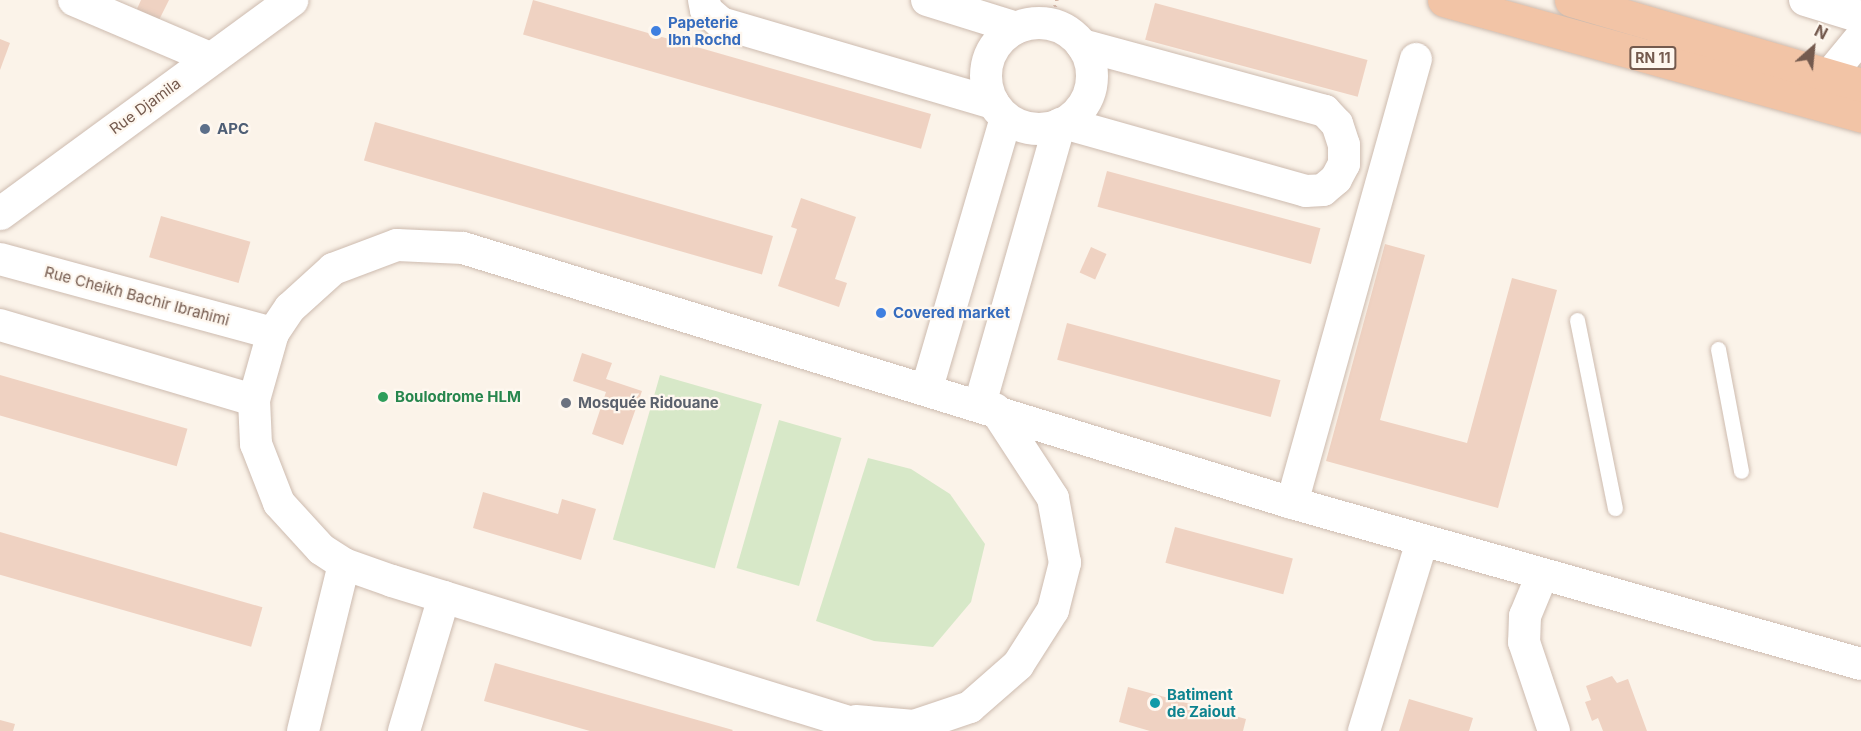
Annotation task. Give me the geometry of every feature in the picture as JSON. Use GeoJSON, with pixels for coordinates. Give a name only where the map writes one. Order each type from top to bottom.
{"type":"FeatureCollection","features":[{"type":"Feature","properties":{"kind":"highway","name":"RN 11"},"geometry":{"type":"LineString","coordinates":[[1444,0],[1861,116]]}},
{"type":"Feature","properties":{"kind":"highway","name":"RN 11"},"geometry":{"type":"LineString","coordinates":[[1571,0],[1861,85]]}},
{"type":"Feature","properties":{"kind":"street"},"geometry":{"type":"LineString","coordinates":[[74,0],[210,58]]}},
{"type":"Feature","properties":{"kind":"street","name":"Rue Djamila"},"geometry":{"type":"LineString","coordinates":[[0,213],[291,0]]}},
{"type":"Feature","properties":{"kind":"street"},"geometry":{"type":"LineString","coordinates":[[704,0],[706,10],[721,23],[1000,110],[1032,129],[1062,124],[1306,191],[1323,190],[1335,179],[1344,164],[1344,145],[1337,124],[1325,111],[1082,45]]}},
{"type":"Feature","properties":{"kind":"street"},"geometry":{"type":"LineString","coordinates":[[927,0],[1017,28]]}},
{"type":"Feature","properties":{"kind":"street"},"geometry":{"type":"LineString","coordinates":[[1805,0],[1861,17]]}},
{"type":"Feature","properties":{"kind":"street"},"geometry":{"type":"LineString","coordinates":[[927,388],[1000,110],[986,68],[1002,38],[1017,28],[1053,12],[1082,45],[1090,61],[1092,80],[1088,97],[1062,124],[988,407]]}},
{"type":"Feature","properties":{"kind":"street"},"geometry":{"type":"LineString","coordinates":[[1829,76],[1861,37]]}},
{"type":"Feature","properties":{"kind":"street"},"geometry":{"type":"LineString","coordinates":[[1292,503],[1416,59]]}},
{"type":"Feature","properties":{"kind":"street"},"geometry":{"type":"LineString","coordinates":[[878,731],[850,720],[444,597],[344,564],[321,549],[279,503],[256,444],[254,400],[273,333],[290,308],[333,269],[397,245],[416,244],[463,248],[927,388],[1292,503],[1861,664]]}},
{"type":"Feature","properties":{"kind":"street","name":"Rue Cheikh Bachir Ibrahimi"},"geometry":{"type":"LineString","coordinates":[[0,259],[273,333]]}},
{"type":"Feature","properties":{"kind":"street"},"geometry":{"type":"LineString","coordinates":[[0,325],[254,400]]}},
{"type":"Feature","properties":{"kind":"street"},"geometry":{"type":"LineString","coordinates":[[850,720],[914,726],[970,707],[1018,665],[1053,610],[1065,563],[1053,498],[988,407]]}},
{"type":"Feature","properties":{"kind":"street"},"geometry":{"type":"LineString","coordinates":[[1364,731],[1422,541]]}},
{"type":"Feature","properties":{"kind":"street"},"geometry":{"type":"LineString","coordinates":[[303,731],[344,564]]}},
{"type":"Feature","properties":{"kind":"street"},"geometry":{"type":"LineString","coordinates":[[1542,575],[1526,616],[1524,642],[1554,731]]}},
{"type":"Feature","properties":{"kind":"street"},"geometry":{"type":"LineString","coordinates":[[404,731],[444,597]]}},
{"type":"Feature","properties":{"kind":"lane"},"geometry":{"type":"LineString","coordinates":[[1577,320],[1615,508]]}},
{"type":"Feature","properties":{"kind":"lane"},"geometry":{"type":"LineString","coordinates":[[1718,349],[1741,471]]}},
{"type":"Feature","properties":{"kind":"green space"},"geometry":{"type":"Polygon","coordinates":[[[660,375],[762,404],[715,569],[613,539],[660,375]]]}},
{"type":"Feature","properties":{"kind":"green space"},"geometry":{"type":"Polygon","coordinates":[[[779,420],[841,438],[799,586],[737,568],[779,420]]]}},
{"type":"Feature","properties":{"kind":"green space"},"geometry":{"type":"Polygon","coordinates":[[[868,458],[911,469],[950,494],[985,544],[971,602],[933,647],[874,641],[816,621],[868,458]]]}},
{"type":"Feature","properties":{"kind":"building"},"geometry":{"type":"Polygon","coordinates":[[[141,0],[169,0],[159,20],[137,9],[141,0]]]}},
{"type":"Feature","properties":{"kind":"building"},"geometry":{"type":"Polygon","coordinates":[[[533,0],[931,114],[921,149],[523,35],[533,0]]]}},
{"type":"Feature","properties":{"kind":"building"},"geometry":{"type":"Polygon","coordinates":[[[1155,3],[1368,60],[1358,97],[1145,40],[1155,3]]]}},
{"type":"Feature","properties":{"kind":"building"},"geometry":{"type":"Polygon","coordinates":[[[0,39],[10,43],[0,70],[0,39]]]}},
{"type":"Feature","properties":{"kind":"building"},"geometry":{"type":"Polygon","coordinates":[[[375,122],[773,236],[762,275],[364,160],[375,122]]]}},
{"type":"Feature","properties":{"kind":"building"},"geometry":{"type":"Polygon","coordinates":[[[1107,171],[1320,228],[1311,264],[1097,207],[1107,171]]]}},
{"type":"Feature","properties":{"kind":"building"},"geometry":{"type":"Polygon","coordinates":[[[801,198],[856,217],[835,279],[847,283],[839,307],[778,286],[797,229],[791,227],[801,198]]]}},
{"type":"Feature","properties":{"kind":"building"},"geometry":{"type":"Polygon","coordinates":[[[161,216],[250,242],[239,283],[149,257],[161,216]]]}},
{"type":"Feature","properties":{"kind":"building"},"geometry":{"type":"Polygon","coordinates":[[[1385,244],[1425,255],[1380,420],[1467,443],[1512,278],[1557,290],[1498,508],[1326,461],[1385,244]]]}},
{"type":"Feature","properties":{"kind":"building"},"geometry":{"type":"Polygon","coordinates":[[[1091,247],[1107,254],[1095,279],[1080,273],[1091,247]]]}},
{"type":"Feature","properties":{"kind":"building"},"geometry":{"type":"Polygon","coordinates":[[[1067,323],[1280,380],[1271,417],[1057,360],[1067,323]]]}},
{"type":"Feature","properties":{"kind":"building"},"geometry":{"type":"Polygon","coordinates":[[[582,353],[612,363],[606,379],[642,391],[623,445],[592,434],[606,392],[573,381],[582,353]]]}},
{"type":"Feature","properties":{"kind":"building"},"geometry":{"type":"Polygon","coordinates":[[[0,375],[187,429],[177,466],[0,416],[0,375]]]}},
{"type":"Feature","properties":{"kind":"building"},"geometry":{"type":"Polygon","coordinates":[[[483,492],[558,514],[562,499],[596,509],[581,560],[473,528],[483,492]]]}},
{"type":"Feature","properties":{"kind":"building"},"geometry":{"type":"Polygon","coordinates":[[[1175,527],[1293,559],[1283,594],[1165,563],[1175,527]]]}},
{"type":"Feature","properties":{"kind":"building"},"geometry":{"type":"Polygon","coordinates":[[[0,532],[262,607],[251,647],[0,575],[0,532]]]}},
{"type":"Feature","properties":{"kind":"building"},"geometry":{"type":"Polygon","coordinates":[[[495,663],[733,730],[590,731],[484,701],[495,663]]]}},
{"type":"Feature","properties":{"kind":"building"},"geometry":{"type":"Polygon","coordinates":[[[1612,676],[1617,683],[1628,679],[1647,731],[1603,731],[1598,718],[1592,721],[1585,702],[1591,700],[1586,686],[1612,676]]]}},
{"type":"Feature","properties":{"kind":"building","name":"Batiment de Zaiout"},"geometry":{"type":"Polygon","coordinates":[[[1128,687],[1246,719],[1243,731],[1150,731],[1119,722],[1128,687]]]}},
{"type":"Feature","properties":{"kind":"building"},"geometry":{"type":"Polygon","coordinates":[[[1409,699],[1473,718],[1469,731],[1399,731],[1409,699]]]}},
{"type":"Feature","properties":{"kind":"building"},"geometry":{"type":"Polygon","coordinates":[[[0,720],[15,724],[13,731],[0,731],[0,720]]]}},
{"type":"Feature","properties":{"kind":"place","name":"Papeterie Ibn Rochd"},"geometry":{"type":"Point","coordinates":[656,31]}},
{"type":"Feature","properties":{"kind":"place","name":"APC"},"geometry":{"type":"Point","coordinates":[205,129]}},
{"type":"Feature","properties":{"kind":"place","name":"Covered market"},"geometry":{"type":"Point","coordinates":[881,313]}},
{"type":"Feature","properties":{"kind":"place","name":"Boulodrome HLM"},"geometry":{"type":"Point","coordinates":[383,397]}},
{"type":"Feature","properties":{"kind":"place","name":"Mosquée Ridouane"},"geometry":{"type":"Point","coordinates":[566,403]}},
{"type":"Feature","properties":{"kind":"place","name":"Batiment de Zaiout"},"geometry":{"type":"Point","coordinates":[1155,703]}}]}
